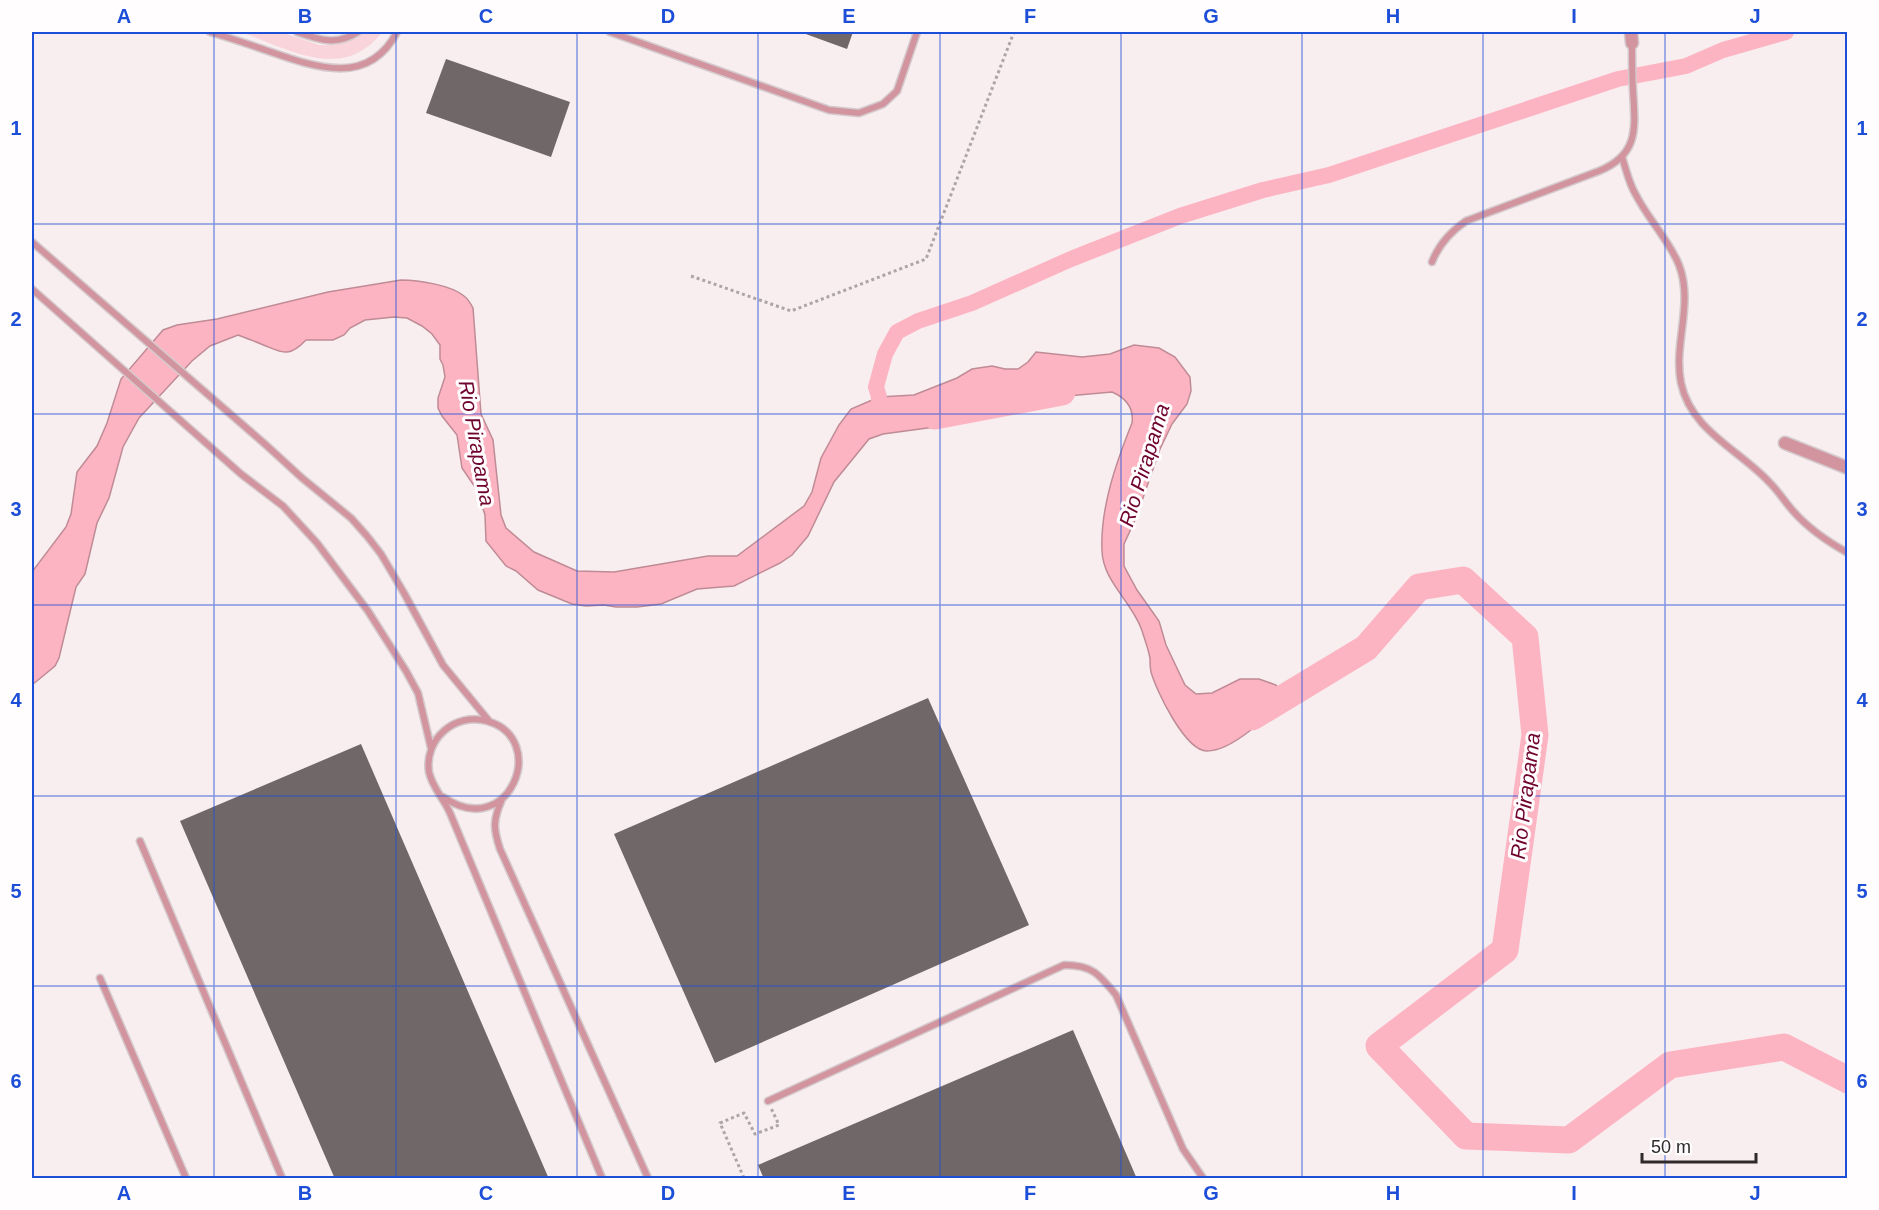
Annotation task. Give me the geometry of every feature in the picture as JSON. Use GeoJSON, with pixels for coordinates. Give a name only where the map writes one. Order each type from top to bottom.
{"type":"FeatureCollection","features":[{"type":"Feature","properties":{"kind":"street"},"geometry":{"type":"LineString","coordinates":[[1785,443],[1848,468]]}},
{"type":"Feature","properties":{"kind":"lane"},"geometry":{"type":"LineString","coordinates":[[210,32],[331,70],[365,63],[391,44],[397,32]]}},
{"type":"Feature","properties":{"kind":"lane"},"geometry":{"type":"LineString","coordinates":[[297,32],[329,41],[346,39],[357,32]]}},
{"type":"Feature","properties":{"kind":"lane"},"geometry":{"type":"LineString","coordinates":[[610,32],[829,110],[859,113],[883,104],[897,91],[916,32]]}},
{"type":"Feature","properties":{"kind":"lane"},"geometry":{"type":"LineString","coordinates":[[1432,262],[1437,250],[1453,230],[1466,221],[1609,167],[1622,157],[1635,132],[1636,122],[1631,37]]}},
{"type":"Feature","properties":{"kind":"lane"},"geometry":{"type":"LineString","coordinates":[[1622,157],[1635,194],[1679,265],[1684,288],[1685,318],[1679,364],[1681,383],[1689,406],[1702,424],[1770,483],[1795,513],[1817,533],[1848,553]]}},
{"type":"Feature","properties":{"kind":"lane"},"geometry":{"type":"LineString","coordinates":[[32,242],[302,478],[351,518],[381,554],[443,665],[489,721],[506,733],[517,750],[519,764],[517,778],[511,790],[502,799],[491,806],[472,809],[454,805],[443,797],[435,787],[430,775],[428,761],[431,748],[448,726],[461,720],[489,721]]}},
{"type":"Feature","properties":{"kind":"lane"},"geometry":{"type":"LineString","coordinates":[[32,289],[241,474],[283,506],[333,562],[368,611],[418,693],[431,748]]}},
{"type":"Feature","properties":{"kind":"lane"},"geometry":{"type":"LineString","coordinates":[[443,797],[602,1179]]}},
{"type":"Feature","properties":{"kind":"lane"},"geometry":{"type":"LineString","coordinates":[[502,799],[494,828],[500,849],[648,1179]]}},
{"type":"Feature","properties":{"kind":"lane"},"geometry":{"type":"LineString","coordinates":[[140,841],[282,1179]]}},
{"type":"Feature","properties":{"kind":"lane"},"geometry":{"type":"LineString","coordinates":[[768,1101],[1064,965],[1083,965],[1103,978],[1116,995],[1183,1149],[1203,1179]]}},
{"type":"Feature","properties":{"kind":"lane"},"geometry":{"type":"LineString","coordinates":[[100,978],[186,1179]]}},
{"type":"Feature","properties":{"kind":"path"},"geometry":{"type":"LineString","coordinates":[[691,276],[791,311],[926,259],[1014,32]]}},
{"type":"Feature","properties":{"kind":"path"},"geometry":{"type":"LineString","coordinates":[[744,1179],[720,1123],[744,1113],[755,1134],[779,1125],[768,1101]]}},
{"type":"Feature","properties":{"kind":"shaded area"},"geometry":{"type":"Polygon","coordinates":[[[241,32],[281,32],[319,45],[332,45],[347,42],[364,32],[382,32],[367,47],[350,56],[333,59],[315,58],[296,53],[241,32]]]}},
{"type":"Feature","properties":{"kind":"water"},"geometry":{"type":"Polygon","coordinates":[[[401,280],[425,282],[451,289],[464,296],[473,308],[481,414],[493,440],[501,515],[506,528],[534,552],[577,571],[614,572],[708,556],[737,556],[804,506],[812,492],[821,458],[839,425],[851,409],[879,397],[914,395],[957,378],[972,369],[992,366],[1018,369],[1036,352],[1082,357],[1110,354],[1134,345],[1159,348],[1175,357],[1190,377],[1191,391],[1187,404],[1172,424],[1160,449],[1136,518],[1124,544],[1124,566],[1137,590],[1159,621],[1166,645],[1185,685],[1196,694],[1212,693],[1240,679],[1259,679],[1276,685],[1284,698],[1260,723],[1238,739],[1207,751],[1198,748],[1190,741],[1165,705],[1151,672],[1149,654],[1141,628],[1107,572],[1102,551],[1106,502],[1132,423],[1132,413],[1128,404],[1112,392],[1056,397],[1040,401],[1011,395],[988,396],[958,419],[935,427],[883,434],[869,439],[834,482],[808,536],[792,555],[780,563],[734,586],[697,589],[661,604],[637,607],[586,606],[572,604],[538,590],[516,571],[506,566],[486,541],[485,515],[477,490],[462,468],[457,435],[438,408],[438,398],[445,377],[440,359],[440,345],[422,326],[407,318],[394,317],[365,320],[333,340],[306,340],[289,352],[280,351],[238,335],[210,346],[192,361],[139,418],[123,447],[109,498],[97,523],[85,574],[76,587],[59,658],[55,666],[32,685],[32,572],[66,527],[71,514],[77,472],[97,446],[121,379],[163,330],[328,292],[401,280]]]}},
{"type":"Feature","properties":{"kind":"building"},"geometry":{"type":"Polygon","coordinates":[[[803,32],[853,32],[847,49],[803,32]]]}},
{"type":"Feature","properties":{"kind":"building"},"geometry":{"type":"Polygon","coordinates":[[[446,59],[570,102],[551,157],[426,113],[446,59]]]}},
{"type":"Feature","properties":{"kind":"building"},"geometry":{"type":"Polygon","coordinates":[[[928,698],[1029,925],[715,1063],[614,834],[928,698]]]}},
{"type":"Feature","properties":{"kind":"building"},"geometry":{"type":"Polygon","coordinates":[[[361,744],[549,1179],[335,1179],[180,821],[361,744]]]}},
{"type":"Feature","properties":{"kind":"building"},"geometry":{"type":"Polygon","coordinates":[[[1073,1030],[1137,1179],[764,1179],[758,1165],[1073,1030]]]}},
{"type":"Feature","properties":{"kind":"waterway"},"geometry":{"type":"LineString","coordinates":[[879,417],[879,397],[876,387],[885,354],[897,332],[918,321],[972,303],[1071,259],[1180,216],[1263,190],[1329,175],[1618,79],[1686,66],[1723,50],[1786,32]]}},
{"type":"Feature","properties":{"kind":"waterway","name":"Rio Pirapama"},"geometry":{"type":"LineString","coordinates":[[935,416],[1062,392]]}},
{"type":"Feature","properties":{"kind":"waterway","name":"Rio Pirapama"},"geometry":{"type":"LineString","coordinates":[[1252,717],[1366,648],[1419,587],[1463,580],[1525,637],[1535,735],[1505,950],[1379,1046],[1466,1136],[1569,1140],[1670,1065],[1784,1047],[1848,1080]]}}]}
